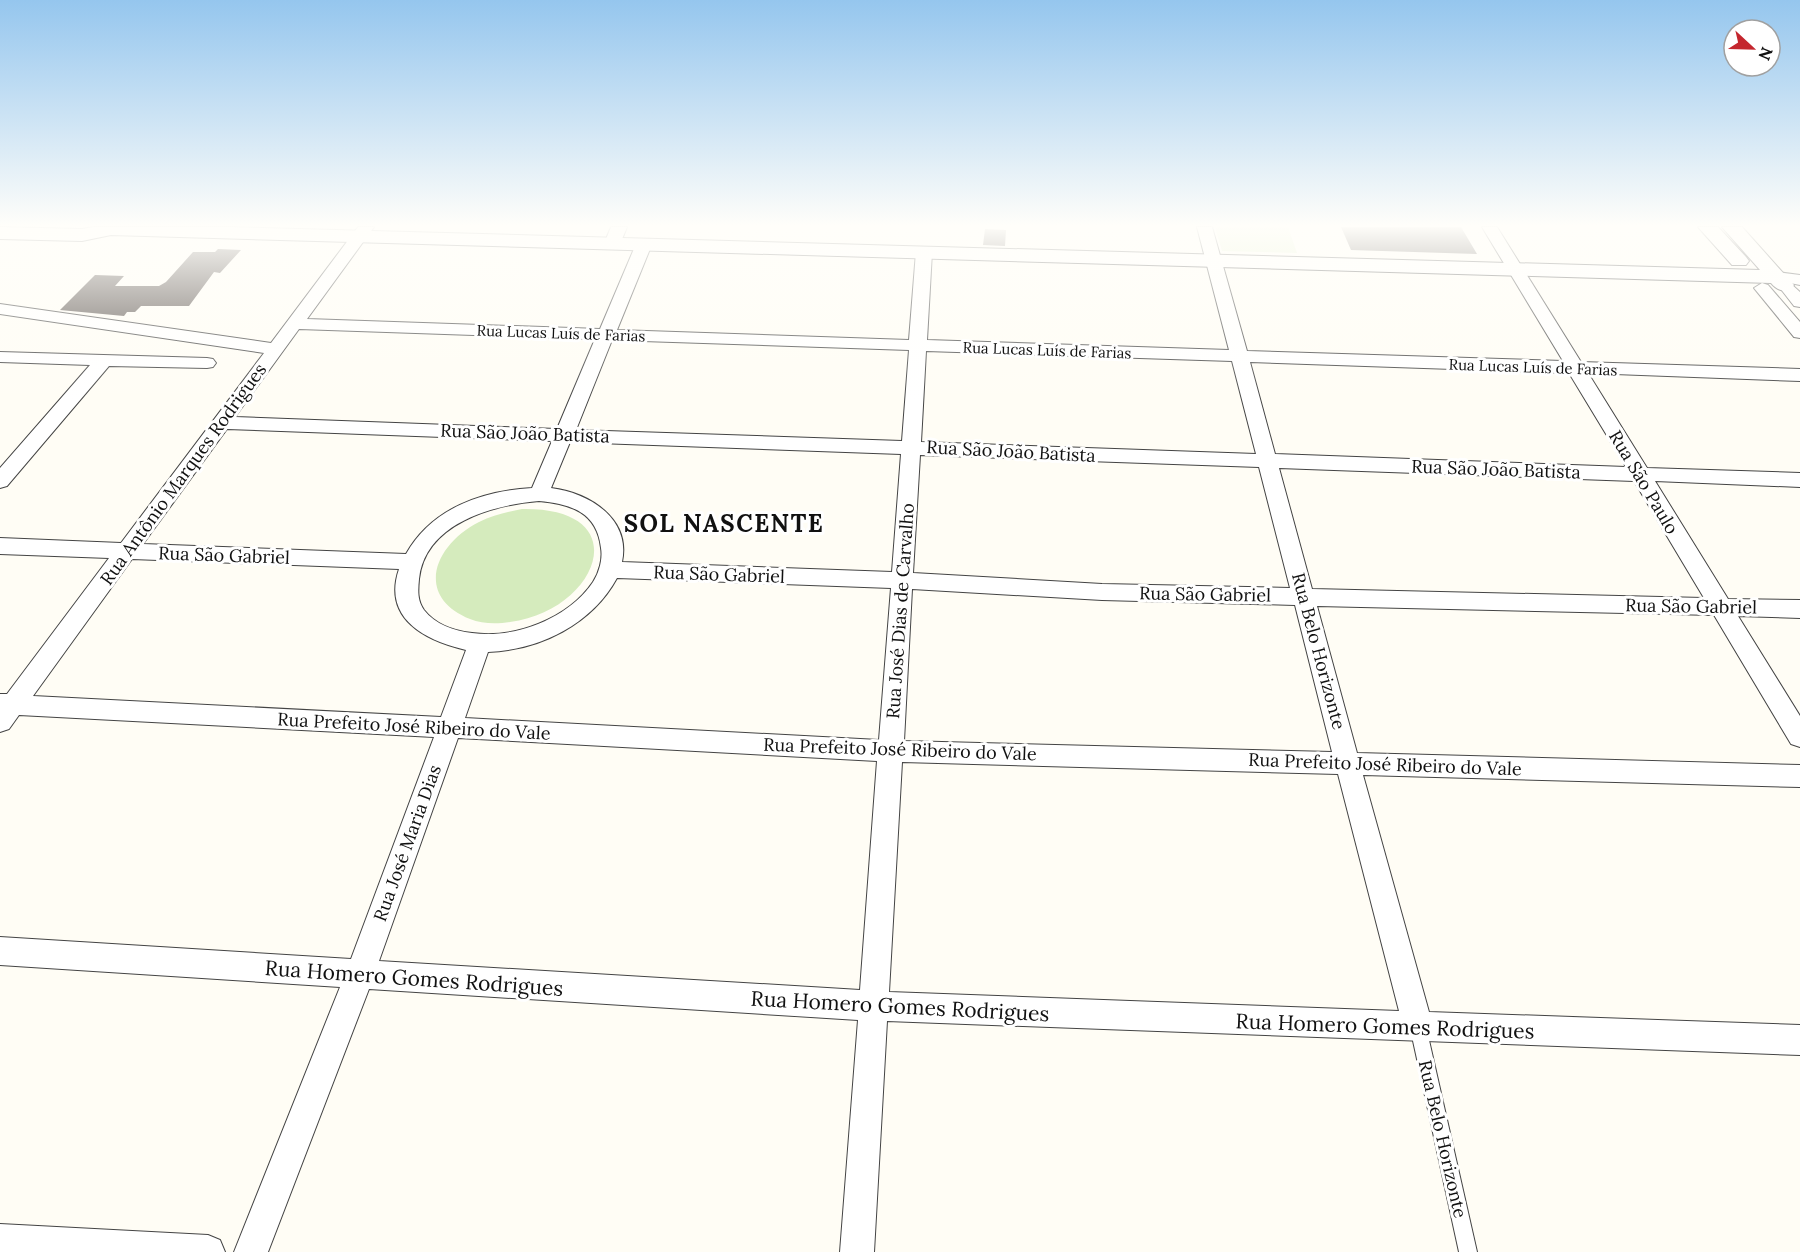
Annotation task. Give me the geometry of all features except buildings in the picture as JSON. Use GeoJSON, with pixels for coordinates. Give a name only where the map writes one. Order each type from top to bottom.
{"type":"FeatureCollection","features":[{"type":"Feature","properties":{"kind":"street","name":"Rua Antônio Marques Rodrigues"},"geometry":{"type":"LineString","coordinates":[[4,710],[126,551],[323,285]]}},
{"type":"Feature","properties":{"kind":"street"},"geometry":{"type":"LineString","coordinates":[[539,494],[626,285]]}},
{"type":"Feature","properties":{"kind":"street","name":"Rua José Dias de Carvalho"},"geometry":{"type":"LineString","coordinates":[[857,1252],[922,285]]}},
{"type":"Feature","properties":{"kind":"street","name":"Rua Belo Horizonte"},"geometry":{"type":"LineString","coordinates":[[1221,285],[1418,1027]]}},
{"type":"Feature","properties":{"kind":"street","name":"Rua São Paulo"},"geometry":{"type":"LineString","coordinates":[[1526,285],[1800,737]]}},
{"type":"Feature","properties":{"kind":"street"},"geometry":{"type":"LineString","coordinates":[[1783,285],[1800,333]]}},
{"type":"Feature","properties":{"kind":"street"},"geometry":{"type":"LineString","coordinates":[[0,309],[275,349]]}},
{"type":"Feature","properties":{"kind":"street","name":"Rua Lucas Luís de Farias"},"geometry":{"type":"LineString","coordinates":[[294,324],[1800,375]]}},
{"type":"Feature","properties":{"kind":"street"},"geometry":{"type":"LineString","coordinates":[[0,357],[207,363]]}},
{"type":"Feature","properties":{"kind":"street"},"geometry":{"type":"LineString","coordinates":[[0,481],[104,360]]}},
{"type":"Feature","properties":{"kind":"street","name":"Rua São João Batista"},"geometry":{"type":"LineString","coordinates":[[221,423],[1800,480]]}},
{"type":"Feature","properties":{"kind":"street"},"geometry":{"type":"LineString","coordinates":[[539,494],[567,498],[591,509],[607,525],[614,546],[610,570],[597,592],[575,614],[556,625],[513,640],[480,644],[449,638],[425,626],[410,607],[405,585],[411,562],[427,539],[449,519],[478,505],[508,496],[539,494]]}},
{"type":"Feature","properties":{"kind":"street","name":"Rua São Gabriel"},"geometry":{"type":"LineString","coordinates":[[0,546],[411,562]]}},
{"type":"Feature","properties":{"kind":"street","name":"Rua São Gabriel"},"geometry":{"type":"LineString","coordinates":[[610,570],[902,580],[1102,592],[1800,609]]}},
{"type":"Feature","properties":{"kind":"street","name":"Rua José Maria Dias"},"geometry":{"type":"LineString","coordinates":[[250,1252],[360,974],[480,644]]}},
{"type":"Feature","properties":{"kind":"street","name":"Rua Prefeito José Ribeiro do Vale"},"geometry":{"type":"LineString","coordinates":[[4,710],[449,728],[890,751],[1800,776]]}},
{"type":"Feature","properties":{"kind":"street","name":"Rua Homero Gomes Rodrigues"},"geometry":{"type":"LineString","coordinates":[[0,951],[873,1006],[1800,1040]]}},
{"type":"Feature","properties":{"kind":"street"},"geometry":{"type":"LineString","coordinates":[[0,1241],[208,1252]]}},
{"type":"Feature","properties":{"kind":"lane","name":"Rua Belo Horizonte"},"geometry":{"type":"LineString","coordinates":[[1418,1027],[1468,1252]]}},
{"type":"Feature","properties":{"kind":"green space"},"geometry":{"type":"Polygon","coordinates":[[[522,509],[559,513],[582,524],[593,541],[593,561],[583,581],[565,599],[541,614],[510,622],[479,622],[452,609],[441,597],[436,584],[437,570],[451,544],[463,532],[479,522],[522,509]]]}},
{"type":"Feature","properties":{"kind":"district","name":"SOL NASCENTE"},"geometry":{"type":"Point","coordinates":[724,523]}}]}
